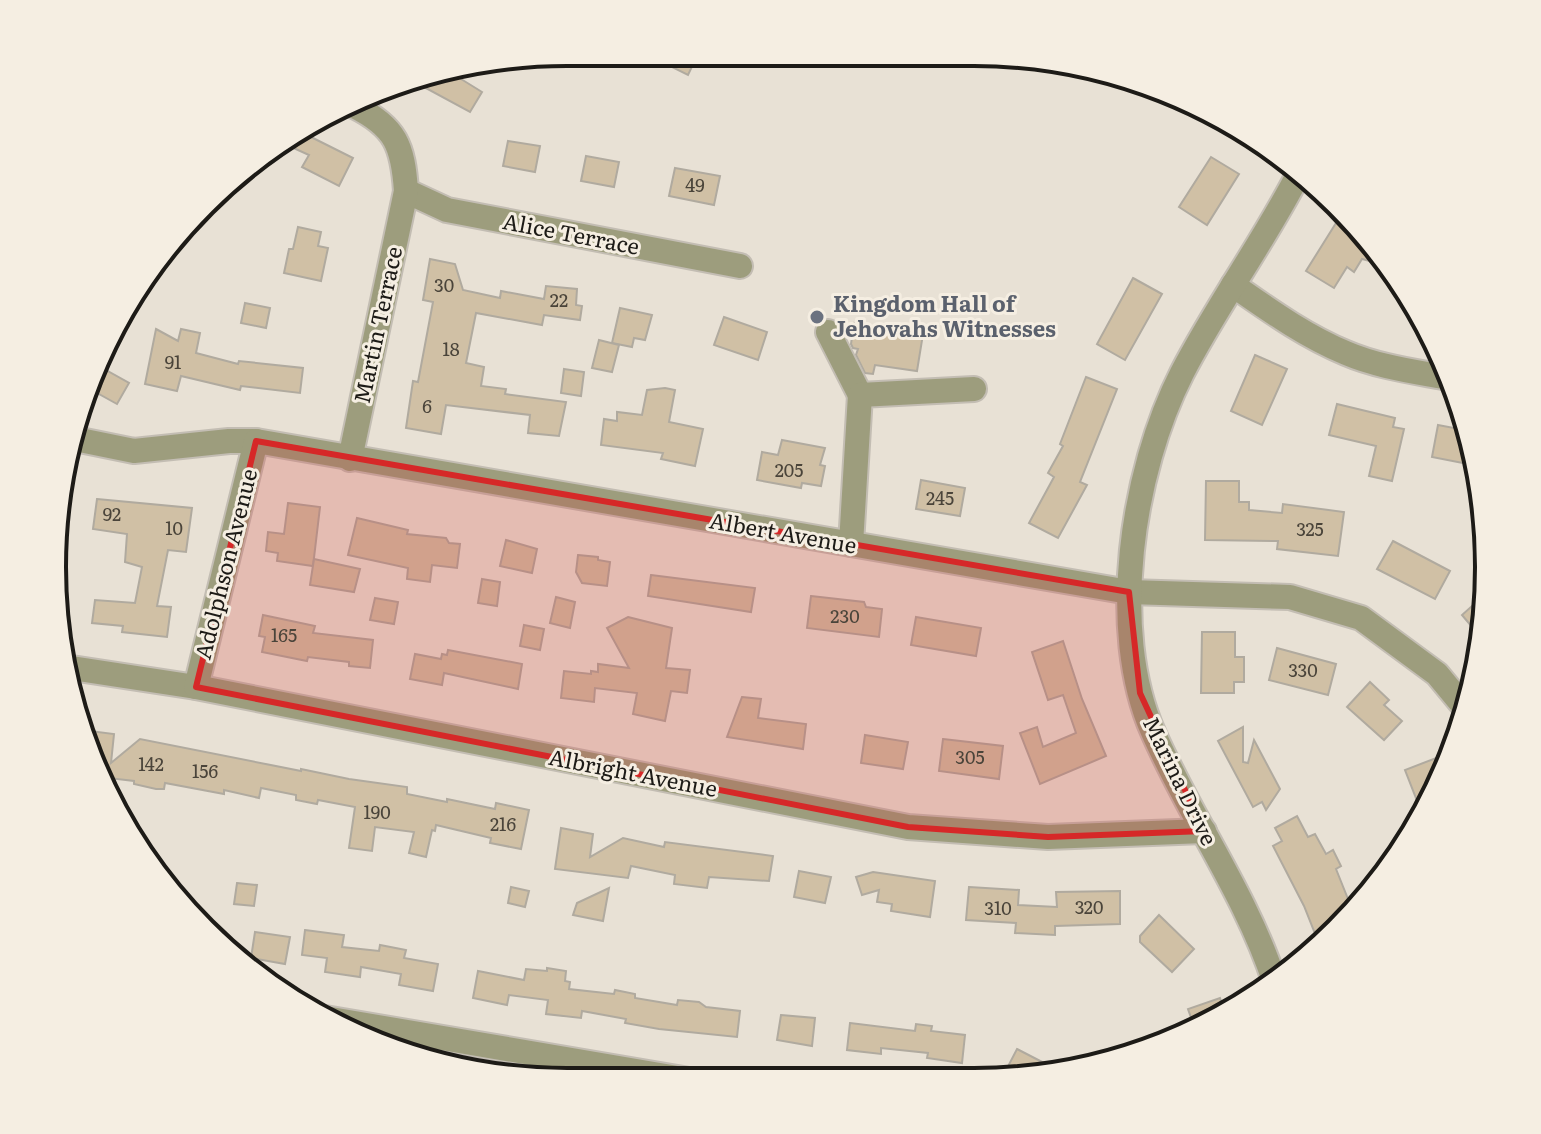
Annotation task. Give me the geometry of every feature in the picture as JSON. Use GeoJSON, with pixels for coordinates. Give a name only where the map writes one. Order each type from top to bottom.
{"type":"FeatureCollection","features":[{"type":"Feature","properties":{"kind":"street","name":"Martin Terrace"},"geometry":{"type":"LineString","coordinates":[[350,459],[406,191],[404,158],[391,134],[362,110]]}},
{"type":"Feature","properties":{"kind":"street","name":"Marina Drive"},"geometry":{"type":"LineString","coordinates":[[1270,971],[1243,907],[1152,730],[1132,641],[1129,592],[1137,511],[1153,444],[1181,375],[1294,182]]}},
{"type":"Feature","properties":{"kind":"street","name":"Alice Terrace"},"geometry":{"type":"LineString","coordinates":[[406,191],[447,210],[740,266]]}},
{"type":"Feature","properties":{"kind":"street"},"geometry":{"type":"LineString","coordinates":[[1233,285],[1304,332],[1347,354],[1437,376]]}},
{"type":"Feature","properties":{"kind":"street"},"geometry":{"type":"LineString","coordinates":[[828,332],[860,395],[851,544]]}},
{"type":"Feature","properties":{"kind":"street"},"geometry":{"type":"LineString","coordinates":[[860,395],[974,389]]}},
{"type":"Feature","properties":{"kind":"street","name":"Albert Avenue"},"geometry":{"type":"LineString","coordinates":[[82,440],[134,451],[256,441],[1129,592],[1290,597],[1336,608],[1361,618],[1437,674],[1457,699]]}},
{"type":"Feature","properties":{"kind":"street","name":"Adolphson Avenue"},"geometry":{"type":"LineString","coordinates":[[196,687],[256,441]]}},
{"type":"Feature","properties":{"kind":"street","name":"Albright Avenue"},"geometry":{"type":"LineString","coordinates":[[77,669],[196,687],[908,827],[1048,837],[1204,831]]}},
{"type":"Feature","properties":{"kind":"street"},"geometry":{"type":"LineString","coordinates":[[363,1025],[619,1068]]}},
{"type":"Feature","properties":{"kind":"highlighted area"},"geometry":{"type":"Polygon","coordinates":[[[256,441],[1129,592],[1140,693],[1204,831],[1048,837],[908,827],[196,687],[256,441]]]}},
{"type":"Feature","properties":{"kind":"building"},"geometry":{"type":"Polygon","coordinates":[[[670,66],[692,66],[688,75],[670,66]]]}},
{"type":"Feature","properties":{"kind":"building"},"geometry":{"type":"Polygon","coordinates":[[[462,78],[482,92],[470,112],[424,87],[462,78]]]}},
{"type":"Feature","properties":{"kind":"building"},"geometry":{"type":"Polygon","coordinates":[[[310,137],[353,158],[339,186],[302,167],[309,155],[293,148],[310,137]]]}},
{"type":"Feature","properties":{"kind":"building"},"geometry":{"type":"Polygon","coordinates":[[[508,141],[540,146],[535,172],[503,166],[508,141]]]}},
{"type":"Feature","properties":{"kind":"building"},"geometry":{"type":"Polygon","coordinates":[[[586,156],[619,162],[614,187],[581,181],[586,156]]]}},
{"type":"Feature","properties":{"kind":"building"},"geometry":{"type":"Polygon","coordinates":[[[1211,157],[1239,174],[1207,225],[1179,207],[1211,157]]]}},
{"type":"Feature","properties":{"kind":"building"},"geometry":{"type":"Polygon","coordinates":[[[675,168],[720,176],[714,205],[669,196],[675,168]]]}},
{"type":"Feature","properties":{"kind":"building"},"geometry":{"type":"Polygon","coordinates":[[[1337,222],[1370,261],[1362,259],[1354,272],[1347,267],[1334,288],[1306,271],[1337,222]]]}},
{"type":"Feature","properties":{"kind":"building"},"geometry":{"type":"Polygon","coordinates":[[[298,227],[321,232],[318,246],[328,248],[321,281],[284,273],[298,227]]]}},
{"type":"Feature","properties":{"kind":"building"},"geometry":{"type":"Polygon","coordinates":[[[430,259],[455,264],[463,290],[500,298],[501,291],[544,299],[546,286],[577,289],[576,305],[582,306],[580,320],[544,315],[542,325],[476,313],[466,363],[484,367],[481,386],[506,389],[505,394],[566,402],[559,436],[528,433],[530,415],[446,405],[441,434],[406,428],[413,381],[418,382],[433,302],[423,300],[430,259]]]}},
{"type":"Feature","properties":{"kind":"building"},"geometry":{"type":"Polygon","coordinates":[[[1133,278],[1162,294],[1125,360],[1097,344],[1133,278]]]}},
{"type":"Feature","properties":{"kind":"building"},"geometry":{"type":"Polygon","coordinates":[[[245,303],[270,308],[266,328],[241,323],[245,303]]]}},
{"type":"Feature","properties":{"kind":"building"},"geometry":{"type":"Polygon","coordinates":[[[620,308],[652,315],[645,340],[634,338],[632,347],[612,343],[620,308]]]}},
{"type":"Feature","properties":{"kind":"building"},"geometry":{"type":"Polygon","coordinates":[[[724,317],[767,332],[758,360],[714,345],[724,317]]]}},
{"type":"Feature","properties":{"kind":"building"},"geometry":{"type":"Polygon","coordinates":[[[854,323],[923,334],[917,371],[875,365],[873,374],[865,373],[856,355],[858,349],[851,344],[854,323]]]}},
{"type":"Feature","properties":{"kind":"building"},"geometry":{"type":"Polygon","coordinates":[[[156,329],[178,341],[181,329],[200,333],[196,353],[238,364],[239,361],[303,368],[300,393],[241,386],[240,390],[181,376],[177,391],[145,384],[156,329]]]}},
{"type":"Feature","properties":{"kind":"building"},"geometry":{"type":"Polygon","coordinates":[[[599,340],[619,345],[612,372],[592,368],[599,340]]]}},
{"type":"Feature","properties":{"kind":"building"},"geometry":{"type":"Polygon","coordinates":[[[1255,355],[1287,369],[1262,425],[1231,411],[1255,355]]]}},
{"type":"Feature","properties":{"kind":"building"},"geometry":{"type":"Polygon","coordinates":[[[564,369],[584,372],[581,396],[561,393],[564,369]]]}},
{"type":"Feature","properties":{"kind":"building"},"geometry":{"type":"Polygon","coordinates":[[[106,370],[129,383],[117,404],[98,393],[106,370]]]}},
{"type":"Feature","properties":{"kind":"building"},"geometry":{"type":"Polygon","coordinates":[[[1086,377],[1117,389],[1080,482],[1087,485],[1058,538],[1029,523],[1054,477],[1048,473],[1063,446],[1060,444],[1086,377]]]}},
{"type":"Feature","properties":{"kind":"building"},"geometry":{"type":"Polygon","coordinates":[[[647,390],[675,390],[669,422],[703,429],[695,466],[661,459],[663,453],[601,445],[604,419],[617,421],[617,412],[642,415],[647,390]]]}},
{"type":"Feature","properties":{"kind":"building"},"geometry":{"type":"Polygon","coordinates":[[[1337,404],[1395,418],[1393,427],[1404,429],[1392,481],[1369,476],[1376,446],[1329,435],[1337,404]]]}},
{"type":"Feature","properties":{"kind":"building"},"geometry":{"type":"Polygon","coordinates":[[[1438,425],[1455,428],[1464,463],[1432,457],[1438,425]]]}},
{"type":"Feature","properties":{"kind":"building"},"geometry":{"type":"Polygon","coordinates":[[[782,440],[825,448],[820,465],[825,466],[821,486],[802,483],[801,488],[757,480],[762,452],[778,455],[782,440]]]}},
{"type":"Feature","properties":{"kind":"building"},"geometry":{"type":"Polygon","coordinates":[[[921,480],[965,488],[960,516],[916,509],[921,480]]]}},
{"type":"Feature","properties":{"kind":"building"},"geometry":{"type":"Polygon","coordinates":[[[1206,481],[1239,481],[1239,502],[1249,502],[1249,510],[1282,513],[1283,504],[1344,512],[1338,556],[1277,549],[1278,541],[1205,540],[1206,481]]]}},
{"type":"Feature","properties":{"kind":"building"},"geometry":{"type":"Polygon","coordinates":[[[97,499],[192,508],[186,552],[168,550],[157,606],[171,607],[167,637],[122,632],[123,626],[92,623],[95,600],[135,603],[142,567],[125,562],[127,534],[93,529],[97,499]]]}},
{"type":"Feature","properties":{"kind":"building"},"geometry":{"type":"Polygon","coordinates":[[[288,503],[320,507],[313,566],[277,561],[278,553],[266,551],[268,532],[284,534],[288,503]]]}},
{"type":"Feature","properties":{"kind":"building"},"geometry":{"type":"Polygon","coordinates":[[[357,518],[408,530],[407,534],[446,538],[449,543],[460,544],[457,568],[432,565],[430,582],[407,579],[408,568],[348,555],[357,518]]]}},
{"type":"Feature","properties":{"kind":"building"},"geometry":{"type":"Polygon","coordinates":[[[506,540],[537,549],[532,573],[500,566],[506,540]]]}},
{"type":"Feature","properties":{"kind":"building"},"geometry":{"type":"Polygon","coordinates":[[[1393,541],[1450,571],[1435,599],[1377,569],[1393,541]]]}},
{"type":"Feature","properties":{"kind":"building"},"geometry":{"type":"Polygon","coordinates":[[[578,555],[610,562],[607,586],[582,583],[576,572],[578,555]]]}},
{"type":"Feature","properties":{"kind":"building"},"geometry":{"type":"Polygon","coordinates":[[[314,559],[360,569],[354,592],[310,585],[314,559]]]}},
{"type":"Feature","properties":{"kind":"building"},"geometry":{"type":"Polygon","coordinates":[[[651,575],[755,588],[751,612],[648,596],[651,575]]]}},
{"type":"Feature","properties":{"kind":"building"},"geometry":{"type":"Polygon","coordinates":[[[482,579],[500,582],[497,606],[478,603],[482,579]]]}},
{"type":"Feature","properties":{"kind":"building"},"geometry":{"type":"Polygon","coordinates":[[[811,596],[864,602],[866,607],[882,609],[879,637],[807,628],[811,596]]]}},
{"type":"Feature","properties":{"kind":"building"},"geometry":{"type":"Polygon","coordinates":[[[556,597],[575,602],[570,628],[550,623],[556,597]]]}},
{"type":"Feature","properties":{"kind":"building"},"geometry":{"type":"Polygon","coordinates":[[[375,598],[398,602],[394,624],[370,620],[375,598]]]}},
{"type":"Feature","properties":{"kind":"building"},"geometry":{"type":"Polygon","coordinates":[[[1474,605],[1472,626],[1462,615],[1474,605]]]}},
{"type":"Feature","properties":{"kind":"building"},"geometry":{"type":"Polygon","coordinates":[[[263,615],[315,626],[313,633],[373,640],[370,668],[349,666],[349,662],[308,657],[307,661],[262,652],[265,637],[259,636],[263,615]]]}},
{"type":"Feature","properties":{"kind":"building"},"geometry":{"type":"Polygon","coordinates":[[[628,617],[672,628],[666,668],[690,670],[687,693],[671,691],[665,721],[633,714],[637,693],[595,688],[594,702],[561,698],[564,671],[591,674],[591,671],[598,672],[598,664],[629,668],[607,628],[628,617]]]}},
{"type":"Feature","properties":{"kind":"building"},"geometry":{"type":"Polygon","coordinates":[[[916,617],[981,628],[976,656],[911,645],[916,617]]]}},
{"type":"Feature","properties":{"kind":"building"},"geometry":{"type":"Polygon","coordinates":[[[524,625],[544,629],[540,650],[520,646],[524,625]]]}},
{"type":"Feature","properties":{"kind":"building"},"geometry":{"type":"Polygon","coordinates":[[[1202,632],[1235,632],[1235,657],[1244,657],[1244,682],[1234,682],[1234,693],[1201,693],[1202,632]]]}},
{"type":"Feature","properties":{"kind":"building"},"geometry":{"type":"Polygon","coordinates":[[[1063,641],[1082,699],[1106,756],[1040,784],[1020,733],[1037,727],[1043,747],[1076,733],[1063,695],[1048,700],[1032,652],[1063,641]]]}},
{"type":"Feature","properties":{"kind":"building"},"geometry":{"type":"Polygon","coordinates":[[[1277,648],[1336,664],[1328,695],[1269,680],[1277,648]]]}},
{"type":"Feature","properties":{"kind":"building"},"geometry":{"type":"Polygon","coordinates":[[[448,650],[522,664],[518,689],[444,673],[442,685],[410,679],[415,654],[441,659],[448,650]]]}},
{"type":"Feature","properties":{"kind":"building"},"geometry":{"type":"Polygon","coordinates":[[[1370,682],[1389,700],[1384,705],[1402,721],[1384,740],[1347,707],[1370,682]]]}},
{"type":"Feature","properties":{"kind":"building"},"geometry":{"type":"Polygon","coordinates":[[[742,697],[761,699],[758,718],[806,724],[803,749],[727,737],[742,697]]]}},
{"type":"Feature","properties":{"kind":"building"},"geometry":{"type":"Polygon","coordinates":[[[1243,727],[1243,762],[1248,763],[1254,740],[1280,789],[1266,810],[1262,802],[1253,807],[1218,741],[1243,727]]]}},
{"type":"Feature","properties":{"kind":"building"},"geometry":{"type":"Polygon","coordinates":[[[94,732],[114,734],[111,763],[140,739],[301,771],[407,787],[407,794],[447,802],[447,799],[495,809],[496,803],[529,810],[521,849],[490,843],[491,838],[436,825],[426,857],[409,853],[414,832],[375,827],[372,851],[349,848],[355,807],[318,800],[317,804],[296,800],[296,795],[261,788],[259,798],[165,783],[164,789],[156,789],[134,784],[134,781],[113,778],[94,732]]]}},
{"type":"Feature","properties":{"kind":"building"},"geometry":{"type":"Polygon","coordinates":[[[865,735],[908,742],[903,769],[861,763],[865,735]]]}},
{"type":"Feature","properties":{"kind":"building"},"geometry":{"type":"Polygon","coordinates":[[[943,739],[1003,746],[999,779],[939,771],[943,739]]]}},
{"type":"Feature","properties":{"kind":"building"},"geometry":{"type":"Polygon","coordinates":[[[1438,757],[1417,801],[1405,770],[1438,757]]]}},
{"type":"Feature","properties":{"kind":"building"},"geometry":{"type":"Polygon","coordinates":[[[1297,816],[1308,837],[1315,834],[1326,854],[1333,850],[1341,866],[1336,869],[1348,900],[1315,933],[1273,846],[1282,841],[1275,828],[1297,816]]]}},
{"type":"Feature","properties":{"kind":"building"},"geometry":{"type":"Polygon","coordinates":[[[561,828],[593,834],[590,857],[623,838],[664,847],[665,842],[773,856],[769,881],[709,877],[707,888],[674,884],[675,875],[631,866],[628,878],[555,869],[561,828]]]}},
{"type":"Feature","properties":{"kind":"building"},"geometry":{"type":"Polygon","coordinates":[[[799,871],[831,877],[825,903],[794,897],[799,871]]]}},
{"type":"Feature","properties":{"kind":"building"},"geometry":{"type":"Polygon","coordinates":[[[873,872],[935,881],[930,917],[891,911],[892,904],[877,902],[879,890],[862,895],[856,877],[873,872]]]}},
{"type":"Feature","properties":{"kind":"building"},"geometry":{"type":"Polygon","coordinates":[[[237,883],[257,885],[254,906],[234,904],[237,883]]]}},
{"type":"Feature","properties":{"kind":"building"},"geometry":{"type":"Polygon","coordinates":[[[511,887],[529,891],[525,907],[508,903],[511,887]]]}},
{"type":"Feature","properties":{"kind":"building"},"geometry":{"type":"Polygon","coordinates":[[[969,887],[1019,890],[1018,905],[1057,907],[1056,892],[1120,891],[1120,924],[1055,926],[1055,935],[1015,933],[1016,923],[966,920],[969,887]]]}},
{"type":"Feature","properties":{"kind":"building"},"geometry":{"type":"Polygon","coordinates":[[[609,888],[603,921],[573,915],[577,903],[609,888]]]}},
{"type":"Feature","properties":{"kind":"building"},"geometry":{"type":"Polygon","coordinates":[[[1159,915],[1194,949],[1172,972],[1140,942],[1140,936],[1159,915]]]}},
{"type":"Feature","properties":{"kind":"building"},"geometry":{"type":"Polygon","coordinates":[[[305,930],[344,935],[342,947],[379,951],[380,945],[406,950],[404,958],[438,964],[433,991],[399,985],[401,974],[361,967],[360,977],[325,972],[327,958],[302,955],[305,930]]]}},
{"type":"Feature","properties":{"kind":"building"},"geometry":{"type":"Polygon","coordinates":[[[255,932],[290,937],[285,964],[251,956],[255,932]]]}},
{"type":"Feature","properties":{"kind":"building"},"geometry":{"type":"Polygon","coordinates":[[[547,968],[566,971],[565,981],[570,982],[569,989],[614,994],[615,990],[635,994],[635,998],[677,1005],[678,1000],[699,1002],[706,1007],[740,1011],[737,1037],[659,1029],[582,1011],[581,1018],[546,1014],[548,1000],[509,995],[507,1005],[473,998],[478,971],[524,980],[526,969],[547,971],[547,968]]]}},
{"type":"Feature","properties":{"kind":"building"},"geometry":{"type":"Polygon","coordinates":[[[1220,998],[1222,1002],[1191,1018],[1188,1009],[1220,998]]]}},
{"type":"Feature","properties":{"kind":"building"},"geometry":{"type":"Polygon","coordinates":[[[781,1015],[815,1018],[812,1046],[777,1040],[781,1015]]]}},
{"type":"Feature","properties":{"kind":"building"},"geometry":{"type":"Polygon","coordinates":[[[850,1023],[915,1031],[916,1024],[932,1026],[931,1031],[965,1035],[962,1063],[927,1058],[928,1053],[881,1048],[881,1054],[847,1050],[850,1023]]]}},
{"type":"Feature","properties":{"kind":"building"},"geometry":{"type":"Polygon","coordinates":[[[1017,1049],[1044,1063],[1039,1064],[1008,1067],[1017,1049]]]}},
{"type":"Feature","properties":{"kind":"place","name":"Kingdom Hall of Jehovahs Witnesses"},"geometry":{"type":"Point","coordinates":[817,317]}}]}
